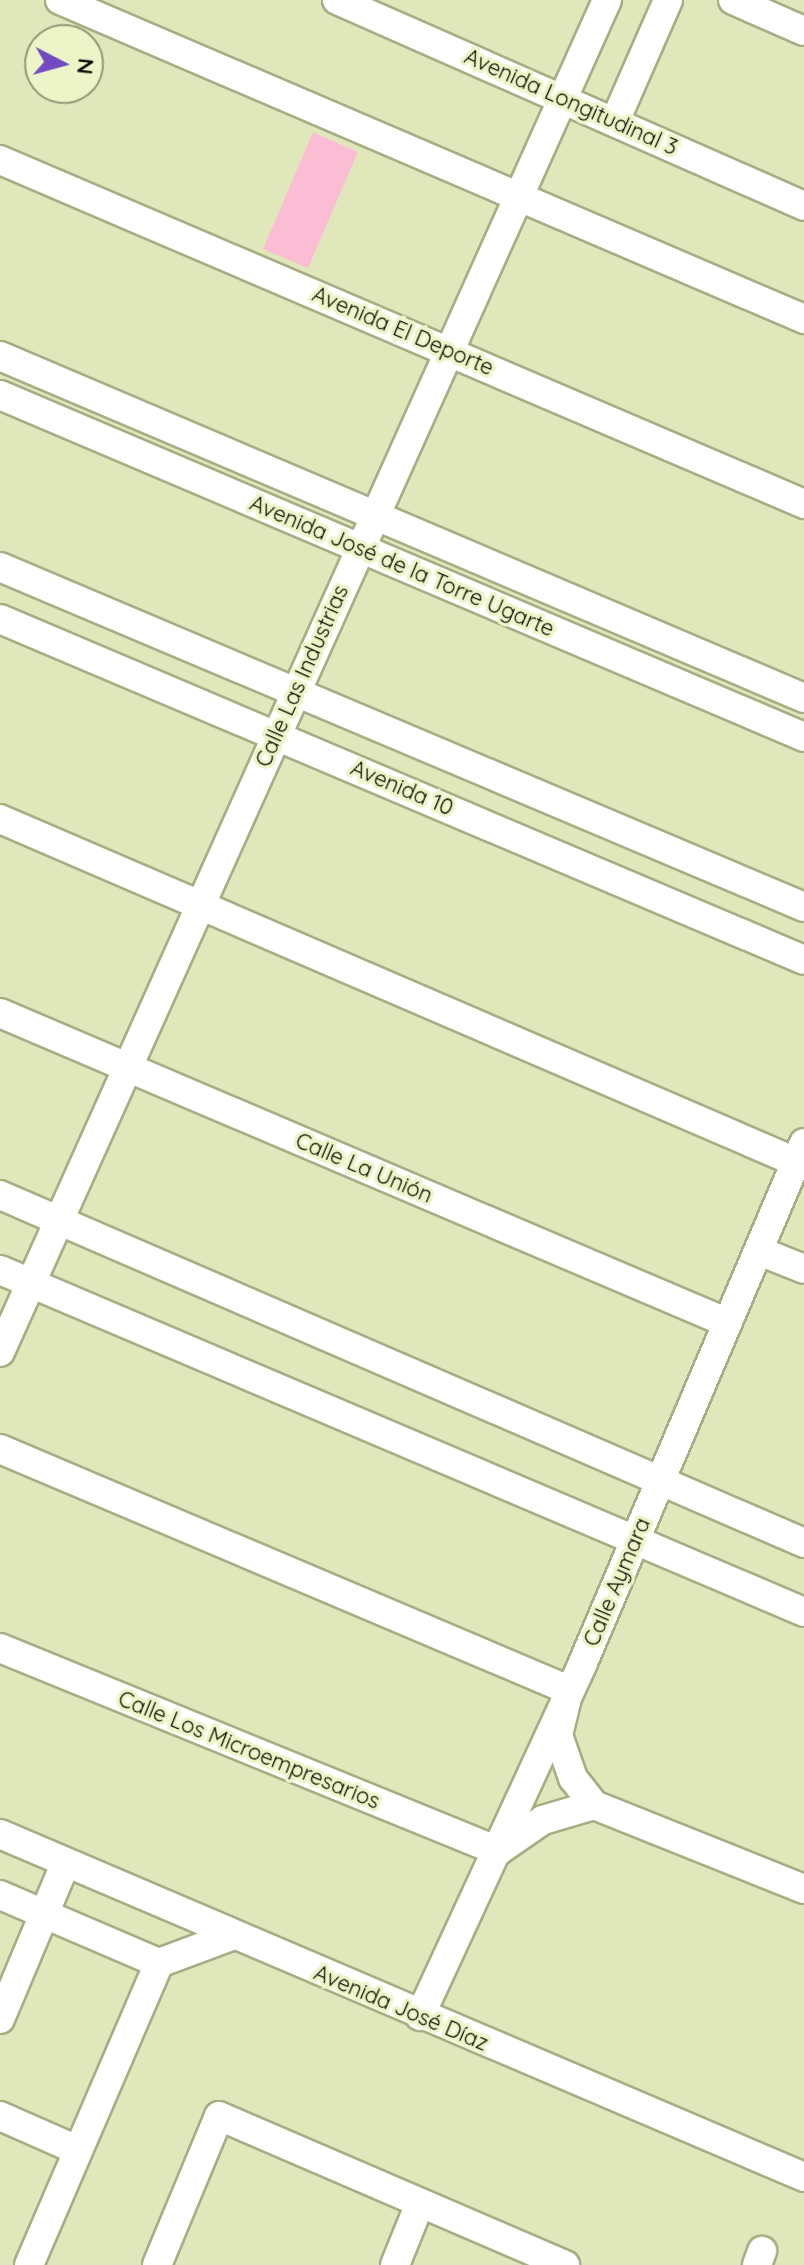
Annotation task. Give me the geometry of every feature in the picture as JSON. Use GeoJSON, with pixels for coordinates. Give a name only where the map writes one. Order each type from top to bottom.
{"type":"FeatureCollection","features":[{"type":"Feature","properties":{"kind":"street"},"geometry":{"type":"LineString","coordinates":[[60,0],[520,193],[804,319]]}},
{"type":"Feature","properties":{"kind":"street","name":"Avenida Longitudinal 3"},"geometry":{"type":"LineString","coordinates":[[337,0],[804,206]]}},
{"type":"Feature","properties":{"kind":"street","name":"Calle Las Industrias"},"geometry":{"type":"LineString","coordinates":[[0,1352],[607,0]]}},
{"type":"Feature","properties":{"kind":"street"},"geometry":{"type":"LineString","coordinates":[[615,121],[668,0]]}},
{"type":"Feature","properties":{"kind":"street"},"geometry":{"type":"LineString","coordinates":[[733,0],[804,31]]}},
{"type":"Feature","properties":{"kind":"street","name":"Avenida El Deporte"},"geometry":{"type":"LineString","coordinates":[[0,160],[804,504]]}},
{"type":"Feature","properties":{"kind":"street","name":"Avenida José de la Torre Ugarte"},"geometry":{"type":"LineString","coordinates":[[0,356],[804,698]]}},
{"type":"Feature","properties":{"kind":"street","name":"Avenida José de la Torre Ugarte"},"geometry":{"type":"LineString","coordinates":[[0,395],[804,737]]}},
{"type":"Feature","properties":{"kind":"street","name":"Avenida 10"},"geometry":{"type":"LineString","coordinates":[[0,567],[294,694],[804,907]]}},
{"type":"Feature","properties":{"kind":"street","name":"Avenida 10"},"geometry":{"type":"LineString","coordinates":[[0,619],[804,960]]}},
{"type":"Feature","properties":{"kind":"street"},"geometry":{"type":"LineString","coordinates":[[0,819],[800,1153]]}},
{"type":"Feature","properties":{"kind":"street","name":"Calle La Unión"},"geometry":{"type":"LineString","coordinates":[[0,1013],[728,1323]]}},
{"type":"Feature","properties":{"kind":"street","name":"Calle Aymara"},"geometry":{"type":"LineString","coordinates":[[420,2016],[569,1690],[800,1153]]}},
{"type":"Feature","properties":{"kind":"street"},"geometry":{"type":"LineString","coordinates":[[0,1195],[662,1477],[804,1543]]}},
{"type":"Feature","properties":{"kind":"street"},"geometry":{"type":"LineString","coordinates":[[759,1251],[804,1269]]}},
{"type":"Feature","properties":{"kind":"street"},"geometry":{"type":"LineString","coordinates":[[0,1270],[804,1612]]}},
{"type":"Feature","properties":{"kind":"street"},"geometry":{"type":"LineString","coordinates":[[0,1449],[569,1690],[558,1735],[573,1778],[594,1805],[804,1889]]}},
{"type":"Feature","properties":{"kind":"street","name":"Calle Los Microempresarios"},"geometry":{"type":"LineString","coordinates":[[0,1648],[498,1851]]}},
{"type":"Feature","properties":{"kind":"street"},"geometry":{"type":"LineString","coordinates":[[498,1851],[543,1820],[594,1805]]}},
{"type":"Feature","properties":{"kind":"street","name":"Avenida José Díaz"},"geometry":{"type":"LineString","coordinates":[[0,1834],[420,2016],[804,2177]]}},
{"type":"Feature","properties":{"kind":"street"},"geometry":{"type":"LineString","coordinates":[[0,2019],[47,1914],[66,1862]]}},
{"type":"Feature","properties":{"kind":"street"},"geometry":{"type":"LineString","coordinates":[[0,1895],[159,1963],[234,1935]]}},
{"type":"Feature","properties":{"kind":"street"},"geometry":{"type":"LineString","coordinates":[[29,2265],[159,1963]]}},
{"type":"Feature","properties":{"kind":"street"},"geometry":{"type":"LineString","coordinates":[[0,2116],[77,2150]]}},
{"type":"Feature","properties":{"kind":"street"},"geometry":{"type":"LineString","coordinates":[[157,2265],[219,2116],[565,2265]]}},
{"type":"Feature","properties":{"kind":"street"},"geometry":{"type":"LineString","coordinates":[[395,2265],[420,2203]]}},
{"type":"Feature","properties":{"kind":"shaded area"},"geometry":{"type":"Polygon","coordinates":[[[313,132],[358,152],[308,268],[263,249],[313,132]]]}}]}
